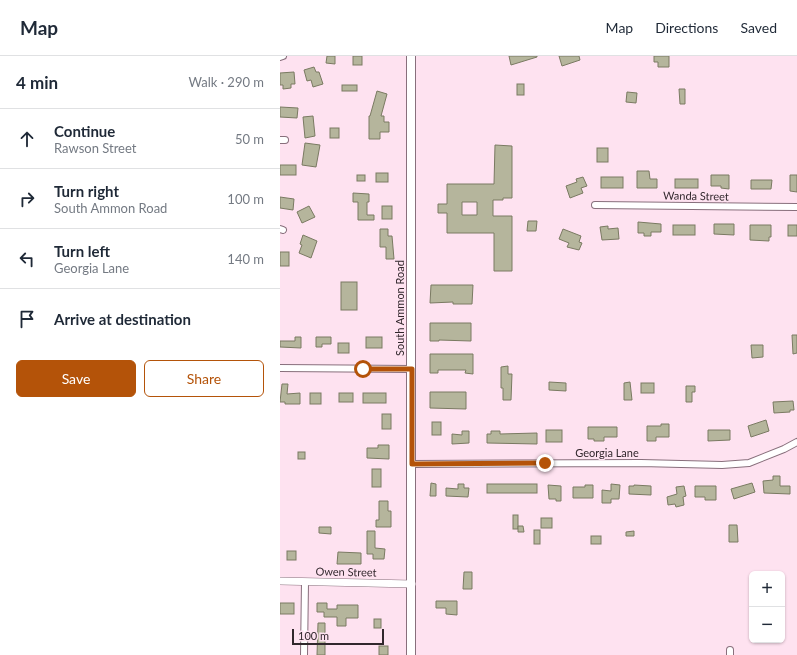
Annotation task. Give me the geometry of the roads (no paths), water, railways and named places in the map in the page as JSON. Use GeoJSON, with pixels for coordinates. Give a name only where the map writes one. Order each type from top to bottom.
{"type":"FeatureCollection","features":[{"type":"Feature","properties":{"kind":"main road","name":"South Ammon Road"},"geometry":{"type":"LineString","coordinates":[[411,56],[412,655]]}},
{"type":"Feature","properties":{"kind":"street","name":"Wanda Street"},"geometry":{"type":"LineString","coordinates":[[595,205],[797,207]]}},
{"type":"Feature","properties":{"kind":"street"},"geometry":{"type":"LineString","coordinates":[[280,368],[412,369]]}},
{"type":"Feature","properties":{"kind":"street","name":"Georgia Lane"},"geometry":{"type":"LineString","coordinates":[[412,464],[641,463],[722,465],[749,463],[784,449],[797,442]]}},
{"type":"Feature","properties":{"kind":"street","name":"Owen Street"},"geometry":{"type":"LineString","coordinates":[[280,581],[412,584]]}},
{"type":"Feature","properties":{"kind":"street"},"geometry":{"type":"LineString","coordinates":[[304,655],[305,582]]}}]}
